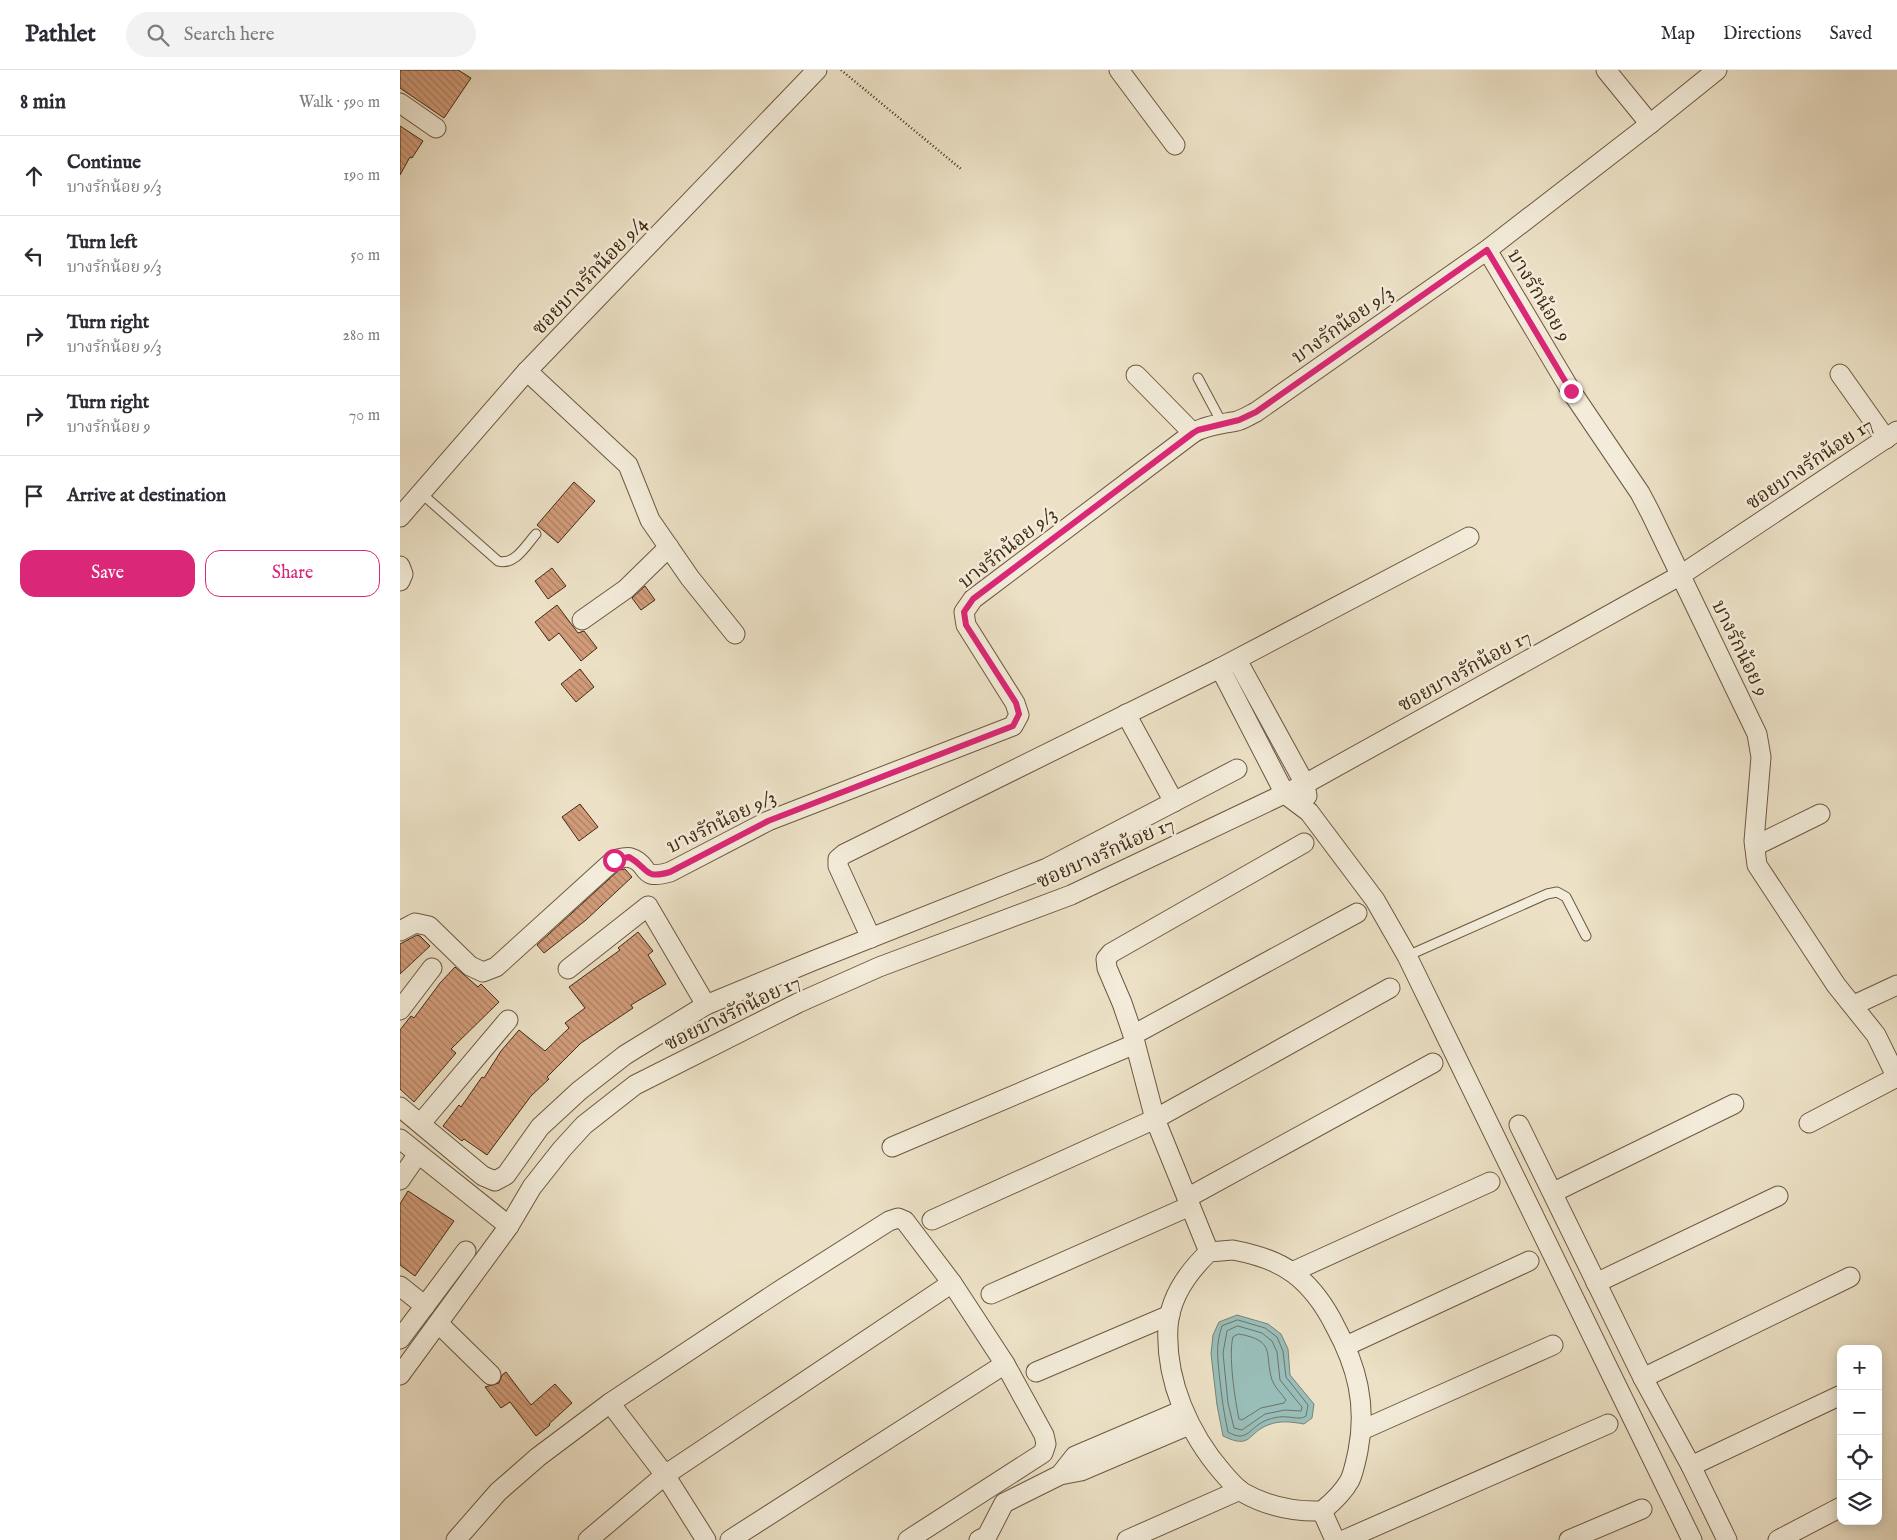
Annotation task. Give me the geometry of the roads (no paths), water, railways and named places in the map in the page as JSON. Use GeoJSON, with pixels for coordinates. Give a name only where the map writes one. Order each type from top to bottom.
{"type":"FeatureCollection","features":[{"type":"Feature","properties":{"kind":"street","name":"ซอยบางรักน้อย 9/4"},"geometry":{"type":"LineString","coordinates":[[400,517],[527,371],[817,70]]}},
{"type":"Feature","properties":{"kind":"street"},"geometry":{"type":"LineString","coordinates":[[1119,70],[1175,145]]}},
{"type":"Feature","properties":{"kind":"street"},"geometry":{"type":"LineString","coordinates":[[1606,70],[1650,124]]}},
{"type":"Feature","properties":{"kind":"street","name":"บางรักน้อย 9/3"},"geometry":{"type":"LineString","coordinates":[[400,931],[415,923],[429,926],[470,966],[483,972],[496,967],[614,860],[629,857],[640,863],[646,872],[657,876],[670,872],[768,821],[1013,726],[1019,714],[1016,703],[966,625],[964,612],[973,599],[1193,433],[1222,423],[1239,420],[1256,412],[1487,250],[1717,70]]}},
{"type":"Feature","properties":{"kind":"street"},"geometry":{"type":"LineString","coordinates":[[400,103],[436,128]]}},
{"type":"Feature","properties":{"kind":"street","name":"บางรักน้อย 9"},"geometry":{"type":"LineString","coordinates":[[1487,250],[1571,391],[1640,493],[1757,734],[1762,758],[1755,812],[1754,846],[1757,865],[1836,984],[1876,1035],[1897,1077]]}},
{"type":"Feature","properties":{"kind":"street"},"geometry":{"type":"LineString","coordinates":[[527,371],[628,465],[650,520],[690,578],[735,634]]}},
{"type":"Feature","properties":{"kind":"street"},"geometry":{"type":"LineString","coordinates":[[1840,374],[1891,435]]}},
{"type":"Feature","properties":{"kind":"street"},"geometry":{"type":"LineString","coordinates":[[1136,375],[1193,433]]}},
{"type":"Feature","properties":{"kind":"street","name":"ซอยบางรักน้อย 17"},"geometry":{"type":"LineString","coordinates":[[400,1375],[509,1226],[532,1187],[562,1149],[584,1126],[635,1085],[798,1004],[879,967],[1071,895],[1305,784],[1681,575],[1891,435]]}},
{"type":"Feature","properties":{"kind":"street"},"geometry":{"type":"LineString","coordinates":[[871,938],[838,866],[838,858],[1229,664],[1469,537]]}},
{"type":"Feature","properties":{"kind":"street"},"geometry":{"type":"LineString","coordinates":[[582,620],[626,589],[670,547]]}},
{"type":"Feature","properties":{"kind":"street"},"geometry":{"type":"LineString","coordinates":[[400,566],[403,574],[400,581]]}},
{"type":"Feature","properties":{"kind":"street"},"geometry":{"type":"LineString","coordinates":[[1229,664],[1305,784],[1309,812]]}},
{"type":"Feature","properties":{"kind":"street"},"geometry":{"type":"LineString","coordinates":[[1229,664],[1285,794],[1309,812],[1375,900],[1407,956],[1692,1540]]}},
{"type":"Feature","properties":{"kind":"street"},"geometry":{"type":"LineString","coordinates":[[1126,714],[1174,802]]}},
{"type":"Feature","properties":{"kind":"street"},"geometry":{"type":"LineString","coordinates":[[400,1107],[483,1176],[495,1181],[506,1175],[540,1127],[579,1091],[624,1055],[706,1005],[1047,868],[1237,769]]}},
{"type":"Feature","properties":{"kind":"street"},"geometry":{"type":"LineString","coordinates":[[1754,846],[1820,814]]}},
{"type":"Feature","properties":{"kind":"street"},"geometry":{"type":"LineString","coordinates":[[1209,1252],[1155,1119],[1134,1039],[1122,1003],[1106,968],[1106,960],[1108,956],[1304,843]]}},
{"type":"Feature","properties":{"kind":"street"},"geometry":{"type":"LineString","coordinates":[[568,969],[648,906],[706,1005]]}},
{"type":"Feature","properties":{"kind":"street"},"geometry":{"type":"LineString","coordinates":[[892,1147],[1134,1039],[1357,913]]}},
{"type":"Feature","properties":{"kind":"street"},"geometry":{"type":"LineString","coordinates":[[400,1010],[432,968]]}},
{"type":"Feature","properties":{"kind":"street"},"geometry":{"type":"LineString","coordinates":[[1854,1006],[1897,985]]}},
{"type":"Feature","properties":{"kind":"street"},"geometry":{"type":"LineString","coordinates":[[932,1220],[1155,1119],[1390,988]]}},
{"type":"Feature","properties":{"kind":"street"},"geometry":{"type":"LineString","coordinates":[[421,1123],[508,1020]]}},
{"type":"Feature","properties":{"kind":"street"},"geometry":{"type":"LineString","coordinates":[[991,1294],[1189,1202],[1433,1063]]}},
{"type":"Feature","properties":{"kind":"street"},"geometry":{"type":"LineString","coordinates":[[1809,1123],[1897,1077]]}},
{"type":"Feature","properties":{"kind":"street"},"geometry":{"type":"LineString","coordinates":[[1554,1192],[1734,1104]]}},
{"type":"Feature","properties":{"kind":"street"},"geometry":{"type":"LineString","coordinates":[[1520,1125],[1643,1378],[1727,1540]]}},
{"type":"Feature","properties":{"kind":"street"},"geometry":{"type":"LineString","coordinates":[[400,1139],[509,1226]]}},
{"type":"Feature","properties":{"kind":"street"},"geometry":{"type":"LineString","coordinates":[[400,1180],[418,1154]]}},
{"type":"Feature","properties":{"kind":"street"},"geometry":{"type":"LineString","coordinates":[[1292,1272],[1490,1182]]}},
{"type":"Feature","properties":{"kind":"street"},"geometry":{"type":"LineString","coordinates":[[1596,1283],[1778,1196]]}},
{"type":"Feature","properties":{"kind":"street"},"geometry":{"type":"LineString","coordinates":[[456,1540],[498,1492],[538,1457],[610,1403],[778,1291],[890,1221],[898,1218],[906,1221],[952,1283],[1005,1364],[1044,1435],[1046,1444],[1043,1453],[908,1540]]}},
{"type":"Feature","properties":{"kind":"street"},"geometry":{"type":"LineString","coordinates":[[1233,1250],[1256,1254],[1292,1272],[1308,1285],[1326,1309],[1346,1346],[1354,1367],[1360,1396],[1362,1430],[1350,1479],[1340,1495],[1322,1511],[1289,1510],[1272,1506],[1240,1490],[1214,1462],[1186,1417],[1176,1388],[1169,1351],[1168,1326],[1178,1291],[1191,1270],[1209,1252],[1233,1250]]}},
{"type":"Feature","properties":{"kind":"street"},"geometry":{"type":"LineString","coordinates":[[400,1338],[466,1251]]}},
{"type":"Feature","properties":{"kind":"street"},"geometry":{"type":"LineString","coordinates":[[1346,1346],[1529,1261]]}},
{"type":"Feature","properties":{"kind":"street"},"geometry":{"type":"LineString","coordinates":[[1643,1378],[1850,1277]]}},
{"type":"Feature","properties":{"kind":"street"},"geometry":{"type":"LineString","coordinates":[[588,1540],[665,1475],[952,1283]]}},
{"type":"Feature","properties":{"kind":"street"},"geometry":{"type":"LineString","coordinates":[[400,1286],[425,1306]]}},
{"type":"Feature","properties":{"kind":"street"},"geometry":{"type":"LineString","coordinates":[[1036,1372],[1170,1315]]}},
{"type":"Feature","properties":{"kind":"street"},"geometry":{"type":"LineString","coordinates":[[439,1324],[492,1375]]}},
{"type":"Feature","properties":{"kind":"street"},"geometry":{"type":"LineString","coordinates":[[1362,1430],[1553,1345]]}},
{"type":"Feature","properties":{"kind":"street"},"geometry":{"type":"LineString","coordinates":[[730,1540],[1005,1364]]}},
{"type":"Feature","properties":{"kind":"street"},"geometry":{"type":"LineString","coordinates":[[1690,1466],[1837,1396]]}},
{"type":"Feature","properties":{"kind":"street"},"geometry":{"type":"LineString","coordinates":[[610,1403],[665,1475],[706,1540]]}},
{"type":"Feature","properties":{"kind":"street"},"geometry":{"type":"LineString","coordinates":[[980,1540],[987,1536],[1004,1503],[1060,1476],[1081,1471],[1186,1417]]}},
{"type":"Feature","properties":{"kind":"street"},"geometry":{"type":"LineString","coordinates":[[1344,1540],[1608,1424]]}},
{"type":"Feature","properties":{"kind":"street"},"geometry":{"type":"LineString","coordinates":[[1127,1540],[1240,1490]]}},
{"type":"Feature","properties":{"kind":"street"},"geometry":{"type":"LineString","coordinates":[[1569,1540],[1642,1509]]}},
{"type":"Feature","properties":{"kind":"street"},"geometry":{"type":"LineString","coordinates":[[1778,1540],[1837,1509]]}},
{"type":"Feature","properties":{"kind":"street"},"geometry":{"type":"LineString","coordinates":[[1322,1511],[1335,1540]]}},
{"type":"Feature","properties":{"kind":"lane"},"geometry":{"type":"LineString","coordinates":[[1198,378],[1222,423]]}},
{"type":"Feature","properties":{"kind":"lane"},"geometry":{"type":"LineString","coordinates":[[421,493],[498,561],[503,563],[510,561],[536,534]]}},
{"type":"Feature","properties":{"kind":"lane"},"geometry":{"type":"LineString","coordinates":[[1407,956],[1547,894],[1557,892],[1566,897],[1586,936]]}},
{"type":"Feature","properties":{"kind":"water"},"geometry":{"type":"Polygon","coordinates":[[[1237,1315],[1268,1324],[1281,1334],[1288,1349],[1290,1375],[1314,1404],[1312,1418],[1304,1424],[1272,1423],[1261,1428],[1244,1441],[1232,1440],[1223,1436],[1211,1354],[1213,1335],[1219,1322],[1237,1315]]]}}]}
